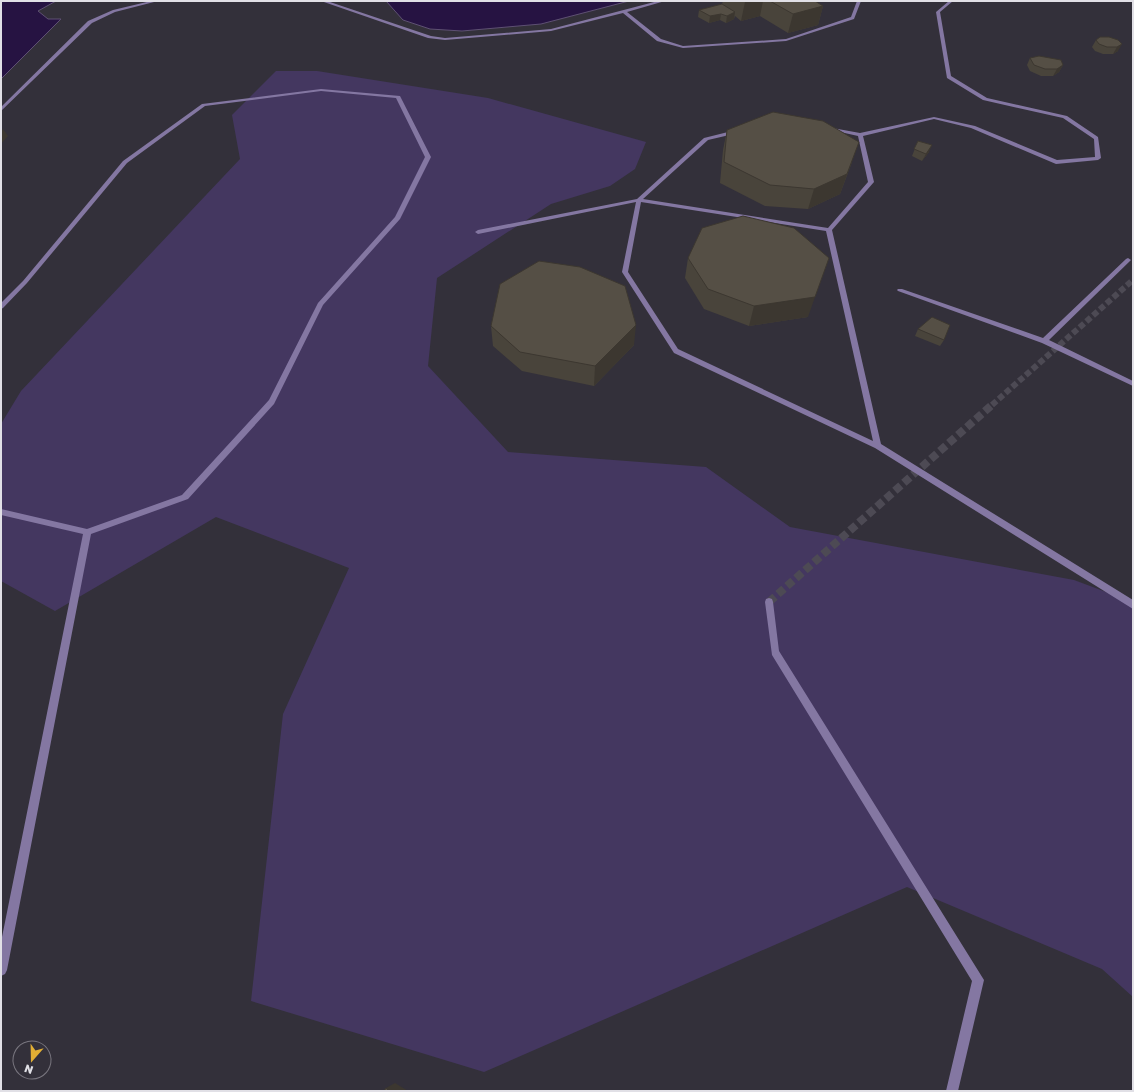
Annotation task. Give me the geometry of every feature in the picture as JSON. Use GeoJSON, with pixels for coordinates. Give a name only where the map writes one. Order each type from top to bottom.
{"type":"FeatureCollection","features":[{"type":"Feature","properties":{"kind":"lane"},"geometry":{"type":"LineString","coordinates":[[1,110],[90,22],[114,11],[156,1]]}},
{"type":"Feature","properties":{"kind":"lane"},"geometry":{"type":"LineString","coordinates":[[323,1],[430,37],[445,40],[551,30],[662,1]]}},
{"type":"Feature","properties":{"kind":"lane"},"geometry":{"type":"LineString","coordinates":[[624,11],[659,40],[683,47],[786,40],[853,18],[858,1]]}},
{"type":"Feature","properties":{"kind":"lane"},"geometry":{"type":"LineString","coordinates":[[824,128],[860,134],[934,118],[973,127],[1056,162],[1098,158],[1096,138],[1065,118],[985,99],[949,77],[938,12],[951,1]]}},
{"type":"Feature","properties":{"kind":"lane"},"geometry":{"type":"LineString","coordinates":[[1,307],[25,282],[125,162],[204,105],[321,90],[398,97],[428,157],[398,218],[320,304],[272,402],[185,497],[87,532],[4,514],[1,512]]}},
{"type":"Feature","properties":{"kind":"lane"},"geometry":{"type":"LineString","coordinates":[[743,131],[706,139],[639,200],[625,272],[676,351],[878,446],[1133,605]]}},
{"type":"Feature","properties":{"kind":"lane"},"geometry":{"type":"LineString","coordinates":[[829,230],[871,182],[860,134]]}},
{"type":"Feature","properties":{"kind":"lane"},"geometry":{"type":"LineString","coordinates":[[478,232],[639,200],[829,230]]}},
{"type":"Feature","properties":{"kind":"lane"},"geometry":{"type":"LineString","coordinates":[[829,230],[878,446]]}},
{"type":"Feature","properties":{"kind":"lane"},"geometry":{"type":"LineString","coordinates":[[1044,341],[1128,260]]}},
{"type":"Feature","properties":{"kind":"lane"},"geometry":{"type":"LineString","coordinates":[[900,290],[1044,341],[1133,384]]}},
{"type":"Feature","properties":{"kind":"lane"},"geometry":{"type":"LineString","coordinates":[[1,970],[87,532]]}},
{"type":"Feature","properties":{"kind":"lane"},"geometry":{"type":"LineString","coordinates":[[769,602],[775,652],[978,980],[952,1091]]}},
{"type":"Feature","properties":{"kind":"shaded area"},"geometry":{"type":"Polygon","coordinates":[[[1,1],[56,1],[38,11],[48,19],[61,19],[1,79],[1,1]]]}},
{"type":"Feature","properties":{"kind":"shaded area"},"geometry":{"type":"Polygon","coordinates":[[[386,1],[629,1],[541,24],[462,31],[430,29],[403,20],[386,1]]]}},
{"type":"Feature","properties":{"kind":"shaded area"},"geometry":{"type":"Polygon","coordinates":[[[276,71],[317,71],[488,98],[646,142],[635,169],[610,186],[551,204],[437,278],[428,366],[508,452],[706,467],[790,527],[1074,580],[1133,602],[1133,997],[1102,969],[907,887],[484,1072],[251,1001],[283,714],[349,568],[216,517],[55,611],[1,581],[1,424],[21,391],[240,159],[232,115],[276,71]]]}},
{"type":"Feature","properties":{"kind":"building"},"geometry":{"type":"Polygon","coordinates":[[[770,1],[815,1],[823,6],[793,14],[770,1]]]}},
{"type":"Feature","properties":{"kind":"building"},"geometry":{"type":"Polygon","coordinates":[[[722,4],[735,12],[727,16],[721,14],[710,16],[699,10],[722,4]]]}},
{"type":"Feature","properties":{"kind":"building"},"geometry":{"type":"Polygon","coordinates":[[[1100,37],[1109,37],[1118,40],[1122,44],[1117,47],[1107,47],[1099,44],[1096,40],[1100,37]]]}},
{"type":"Feature","properties":{"kind":"building"},"geometry":{"type":"Polygon","coordinates":[[[1039,56],[1061,60],[1063,65],[1057,69],[1045,69],[1034,65],[1030,58],[1039,56]]]}},
{"type":"Feature","properties":{"kind":"building"},"geometry":{"type":"Polygon","coordinates":[[[773,112],[823,121],[859,142],[847,174],[814,189],[770,185],[724,162],[727,130],[773,112]]]}},
{"type":"Feature","properties":{"kind":"building"},"geometry":{"type":"Polygon","coordinates":[[[918,141],[932,145],[926,154],[914,149],[918,141]]]}},
{"type":"Feature","properties":{"kind":"building"},"geometry":{"type":"Polygon","coordinates":[[[743,216],[794,228],[829,258],[815,297],[754,306],[708,289],[688,258],[702,228],[743,216]]]}},
{"type":"Feature","properties":{"kind":"building"},"geometry":{"type":"Polygon","coordinates":[[[539,261],[580,267],[625,286],[636,325],[595,366],[520,352],[491,326],[500,284],[539,261]]]}},
{"type":"Feature","properties":{"kind":"building"},"geometry":{"type":"Polygon","coordinates":[[[932,317],[950,325],[944,340],[918,329],[932,317]]]}},
{"type":"Feature","properties":{"kind":"tunnel"},"geometry":{"type":"LineString","coordinates":[[992,405],[1133,280]]}},
{"type":"Feature","properties":{"kind":"tunnel"},"geometry":{"type":"LineString","coordinates":[[769,602],[993,404]]}}]}
